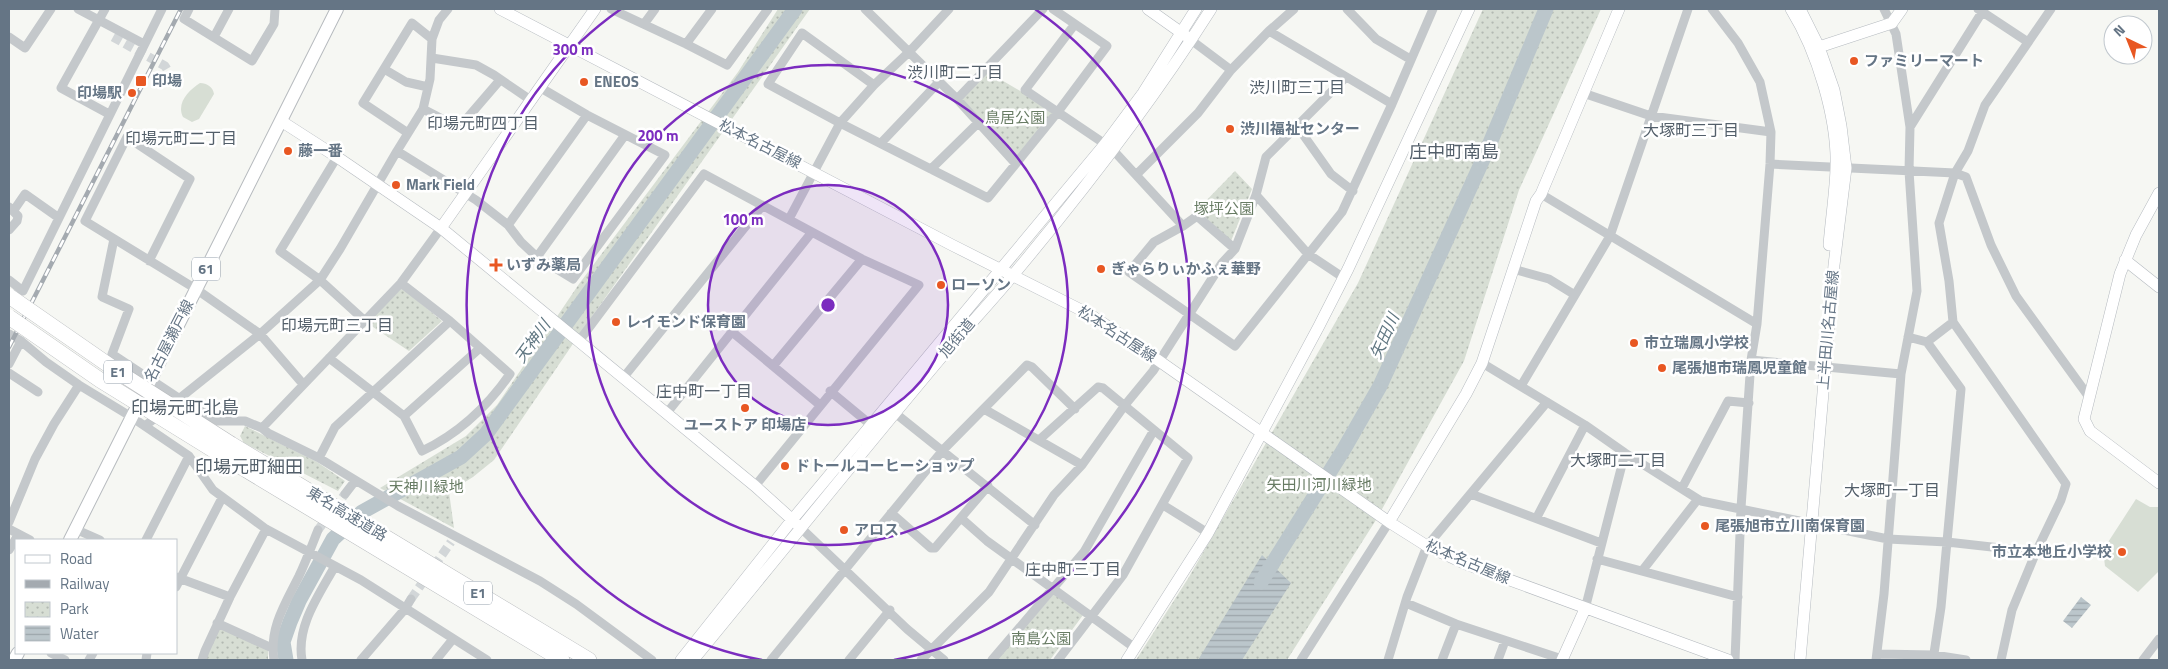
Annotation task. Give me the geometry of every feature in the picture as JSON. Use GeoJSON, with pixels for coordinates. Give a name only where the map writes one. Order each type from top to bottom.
{"type":"FeatureCollection","features":[{"type":"Feature","properties":{"kind":"highway","name":"東名高速道路"},"geometry":{"type":"LineString","coordinates":[[9,296],[227,450]]}},
{"type":"Feature","properties":{"kind":"highway","name":"東名高速道路"},"geometry":{"type":"LineString","coordinates":[[9,317],[100,380],[227,450],[336,516],[562,660]]}},
{"type":"Feature","properties":{"kind":"highway","name":"東名高速道路"},"geometry":{"type":"LineString","coordinates":[[362,532],[589,660]]}},
{"type":"Feature","properties":{"kind":"main road","name":"名古屋瀬戸線"},"geometry":{"type":"LineString","coordinates":[[72,534],[337,9]]}},
{"type":"Feature","properties":{"kind":"street"},"geometry":{"type":"LineString","coordinates":[[9,38],[25,48],[51,9]]}},
{"type":"Feature","properties":{"kind":"street"},"geometry":{"type":"LineString","coordinates":[[78,9],[144,44]]}},
{"type":"Feature","properties":{"kind":"street"},"geometry":{"type":"LineString","coordinates":[[105,9],[61,88],[110,114]]}},
{"type":"Feature","properties":{"kind":"street"},"geometry":{"type":"LineString","coordinates":[[9,280],[23,291],[162,9]]}},
{"type":"Feature","properties":{"kind":"street"},"geometry":{"type":"LineString","coordinates":[[189,9],[184,18],[252,61],[274,24],[275,9]]}},
{"type":"Feature","properties":{"kind":"street"},"geometry":{"type":"LineString","coordinates":[[214,37],[230,9]]}},
{"type":"Feature","properties":{"kind":"street"},"geometry":{"type":"LineString","coordinates":[[145,426],[260,334],[320,280],[378,184],[396,150],[423,109],[432,58],[432,39],[439,20],[448,9]]}},
{"type":"Feature","properties":{"kind":"street","name":"松本名古屋線"},"geometry":{"type":"LineString","coordinates":[[500,9],[1000,270],[1089,314],[1385,520],[1427,546],[1466,564],[1728,660]]}},
{"type":"Feature","properties":{"kind":"street"},"geometry":{"type":"LineString","coordinates":[[262,428],[364,320],[402,283],[595,9]]}},
{"type":"Feature","properties":{"kind":"street"},"geometry":{"type":"LineString","coordinates":[[611,9],[727,65],[768,9]]}},
{"type":"Feature","properties":{"kind":"street"},"geometry":{"type":"LineString","coordinates":[[644,24],[655,9]]}},
{"type":"Feature","properties":{"kind":"street"},"geometry":{"type":"LineString","coordinates":[[686,44],[712,9]]}},
{"type":"Feature","properties":{"kind":"street"},"geometry":{"type":"LineString","coordinates":[[789,219],[813,171],[840,124],[874,85],[909,52],[949,9]]}},
{"type":"Feature","properties":{"kind":"street"},"geometry":{"type":"LineString","coordinates":[[957,99],[1043,9]]}},
{"type":"Feature","properties":{"kind":"street"},"geometry":{"type":"LineString","coordinates":[[874,85],[802,33],[768,84],[840,124],[988,198],[1057,113],[1107,46],[1053,9]]}},
{"type":"Feature","properties":{"kind":"street"},"geometry":{"type":"LineString","coordinates":[[1148,9],[1231,70]]}},
{"type":"Feature","properties":{"kind":"street","name":"旭街道"},"geometry":{"type":"LineString","coordinates":[[693,660],[975,317],[1013,276],[1109,147],[1196,9]]}},
{"type":"Feature","properties":{"kind":"street","name":"旭街道"},"geometry":{"type":"LineString","coordinates":[[681,660],[792,520],[1000,270],[1151,100],[1211,9]]}},
{"type":"Feature","properties":{"kind":"street"},"geometry":{"type":"LineString","coordinates":[[1137,174],[1198,113],[1231,70],[1268,31],[1294,9]]}},
{"type":"Feature","properties":{"kind":"street"},"geometry":{"type":"LineString","coordinates":[[1347,9],[1376,39],[1410,59]]}},
{"type":"Feature","properties":{"kind":"street"},"geometry":{"type":"LineString","coordinates":[[1235,249],[1197,216],[1184,226],[1154,242],[1130,272],[1235,346],[1342,212],[1433,9]]}},
{"type":"Feature","properties":{"kind":"street"},"geometry":{"type":"LineString","coordinates":[[1127,660],[1208,533],[1344,278],[1468,9]]}},
{"type":"Feature","properties":{"kind":"street"},"geometry":{"type":"LineString","coordinates":[[1301,660],[1385,520],[1466,394],[1482,363],[1536,201],[1541,194],[1619,9]]}},
{"type":"Feature","properties":{"kind":"street"},"geometry":{"type":"LineString","coordinates":[[1521,386],[1610,236],[1688,9]]}},
{"type":"Feature","properties":{"kind":"street"},"geometry":{"type":"LineString","coordinates":[[1712,9],[1738,43],[1760,82],[1771,132],[1757,324],[1751,360],[1741,508],[1735,660]]}},
{"type":"Feature","properties":{"kind":"street","name":"上半田川名古屋線"},"geometry":{"type":"LineString","coordinates":[[1792,9],[1799,21],[1821,74],[1841,168]]}},
{"type":"Feature","properties":{"kind":"street","name":"上半田川名古屋線"},"geometry":{"type":"LineString","coordinates":[[1800,9],[1820,47],[1834,90],[1841,126],[1841,168],[1834,265],[1822,366],[1800,660]]}},
{"type":"Feature","properties":{"kind":"street"},"geometry":{"type":"LineString","coordinates":[[1884,9],[1896,34],[1910,127],[1909,171],[1917,291],[1901,374],[1877,657],[1966,660]]}},
{"type":"Feature","properties":{"kind":"street"},"geometry":{"type":"LineString","coordinates":[[1820,47],[1892,23],[1902,9]]}},
{"type":"Feature","properties":{"kind":"street"},"geometry":{"type":"LineString","coordinates":[[2001,660],[2012,610],[2036,552],[2062,500],[2066,484],[1953,322],[1949,281],[1939,223],[1955,173],[1968,151],[1985,105],[2051,9]]}},
{"type":"Feature","properties":{"kind":"street"},"geometry":{"type":"LineString","coordinates":[[869,10],[957,99],[1016,163]]}},
{"type":"Feature","properties":{"kind":"street"},"geometry":{"type":"LineString","coordinates":[[1910,127],[1981,10],[2028,42]]}},
{"type":"Feature","properties":{"kind":"street"},"geometry":{"type":"LineString","coordinates":[[408,133],[363,102],[412,24],[432,39]]}},
{"type":"Feature","properties":{"kind":"street"},"geometry":{"type":"LineString","coordinates":[[1075,24],[1025,90],[1109,147],[1137,174],[1184,226]]}},
{"type":"Feature","properties":{"kind":"street"},"geometry":{"type":"LineString","coordinates":[[1268,31],[1392,104]]}},
{"type":"Feature","properties":{"kind":"street"},"geometry":{"type":"LineString","coordinates":[[432,58],[476,65],[532,101]]}},
{"type":"Feature","properties":{"kind":"street"},"geometry":{"type":"LineString","coordinates":[[384,69],[406,82],[428,87]]}},
{"type":"Feature","properties":{"kind":"street"},"geometry":{"type":"LineString","coordinates":[[921,660],[989,592],[1054,495],[1082,465],[1125,405],[1153,371],[1222,262],[1235,249],[1256,195],[1266,157],[1346,77]]}},
{"type":"Feature","properties":{"kind":"street"},"geometry":{"type":"LineString","coordinates":[[423,109],[446,121],[463,123],[500,80]]}},
{"type":"Feature","properties":{"kind":"street"},"geometry":{"type":"LineString","coordinates":[[881,143],[939,82]]}},
{"type":"Feature","properties":{"kind":"street"},"geometry":{"type":"LineString","coordinates":[[396,150],[465,194],[508,225],[521,242],[537,256],[573,280],[665,155],[541,88]]}},
{"type":"Feature","properties":{"kind":"street"},"geometry":{"type":"LineString","coordinates":[[1583,93],[1651,116],[1771,132]]}},
{"type":"Feature","properties":{"kind":"street"},"geometry":{"type":"LineString","coordinates":[[508,225],[587,114]]}},
{"type":"Feature","properties":{"kind":"street"},"geometry":{"type":"LineString","coordinates":[[281,121],[378,184],[441,228],[755,486],[846,568],[908,629],[944,660]]}},
{"type":"Feature","properties":{"kind":"street"},"geometry":{"type":"LineString","coordinates":[[931,169],[978,123]]}},
{"type":"Feature","properties":{"kind":"street"},"geometry":{"type":"LineString","coordinates":[[1297,126],[1331,174],[1353,191]]}},
{"type":"Feature","properties":{"kind":"street"},"geometry":{"type":"LineString","coordinates":[[537,256],[625,135]]}},
{"type":"Feature","properties":{"kind":"street"},"geometry":{"type":"LineString","coordinates":[[149,261],[190,179],[127,137],[85,221],[149,261],[196,289],[260,334],[303,384]]}},
{"type":"Feature","properties":{"kind":"street"},"geometry":{"type":"LineString","coordinates":[[337,157],[280,251],[320,280],[364,320]]}},
{"type":"Feature","properties":{"kind":"street"},"geometry":{"type":"LineString","coordinates":[[1770,164],[1955,173],[1966,177],[1991,245],[2016,296],[2089,396]]}},
{"type":"Feature","properties":{"kind":"street"},"geometry":{"type":"LineString","coordinates":[[576,339],[704,174],[862,258],[919,285],[830,391],[755,486]]}},
{"type":"Feature","properties":{"kind":"street"},"geometry":{"type":"LineString","coordinates":[[2159,193],[2136,235],[2126,260],[2084,419],[2090,431],[2159,483]]}},
{"type":"Feature","properties":{"kind":"street"},"geometry":{"type":"LineString","coordinates":[[9,230],[17,221],[18,216],[11,208],[25,194],[59,218]]}},
{"type":"Feature","properties":{"kind":"street"},"geometry":{"type":"LineString","coordinates":[[1541,194],[1757,324]]}},
{"type":"Feature","properties":{"kind":"street"},"geometry":{"type":"LineString","coordinates":[[1256,195],[1308,254],[1344,278]]}},
{"type":"Feature","properties":{"kind":"street"},"geometry":{"type":"LineString","coordinates":[[623,378],[762,206]]}},
{"type":"Feature","properties":{"kind":"street"},"geometry":{"type":"LineString","coordinates":[[666,414],[812,232]]}},
{"type":"Feature","properties":{"kind":"street"},"geometry":{"type":"LineString","coordinates":[[114,239],[102,298],[129,309],[112,354],[180,399],[218,421],[245,421],[262,428],[268,433],[319,458],[454,539],[547,586],[576,604],[652,660]]}},
{"type":"Feature","properties":{"kind":"street"},"geometry":{"type":"LineString","coordinates":[[773,366],[862,258]]}},
{"type":"Feature","properties":{"kind":"street"},"geometry":{"type":"LineString","coordinates":[[2126,260],[2159,287]]}},
{"type":"Feature","properties":{"kind":"street"},"geometry":{"type":"LineString","coordinates":[[1513,269],[1549,280],[1575,295]]}},
{"type":"Feature","properties":{"kind":"street"},"geometry":{"type":"LineString","coordinates":[[329,358],[404,416],[422,451],[463,427],[491,400],[510,374],[450,321],[402,283]]}},
{"type":"Feature","properties":{"kind":"street"},"geometry":{"type":"LineString","coordinates":[[319,458],[335,427],[450,321]]}},
{"type":"Feature","properties":{"kind":"street"},"geometry":{"type":"LineString","coordinates":[[1927,342],[1953,322]]}},
{"type":"Feature","properties":{"kind":"street"},"geometry":{"type":"LineString","coordinates":[[731,332],[820,405]]}},
{"type":"Feature","properties":{"kind":"street"},"geometry":{"type":"LineString","coordinates":[[9,334],[21,341],[78,385],[130,416],[189,456],[205,481],[222,498],[266,529],[361,580],[487,660]]}},
{"type":"Feature","properties":{"kind":"street"},"geometry":{"type":"LineString","coordinates":[[1908,336],[1927,342],[1961,389],[1941,607],[1933,658]]}},
{"type":"Feature","properties":{"kind":"street"},"geometry":{"type":"LineString","coordinates":[[9,364],[21,341]]}},
{"type":"Feature","properties":{"kind":"street"},"geometry":{"type":"LineString","coordinates":[[404,416],[480,348]]}},
{"type":"Feature","properties":{"kind":"street"},"geometry":{"type":"LineString","coordinates":[[1751,360],[1901,374]]}},
{"type":"Feature","properties":{"kind":"street"},"geometry":{"type":"LineString","coordinates":[[1482,363],[1585,425],[1625,453],[1698,499],[1888,540],[1947,542],[2036,552]]}},
{"type":"Feature","properties":{"kind":"street"},"geometry":{"type":"LineString","coordinates":[[771,660],[943,450],[1027,365],[1032,367],[1075,409]]}},
{"type":"Feature","properties":{"kind":"street"},"geometry":{"type":"LineString","coordinates":[[9,373],[38,392]]}},
{"type":"Feature","properties":{"kind":"street"},"geometry":{"type":"LineString","coordinates":[[9,522],[35,459],[78,385]]}},
{"type":"Feature","properties":{"kind":"street"},"geometry":{"type":"LineString","coordinates":[[1039,440],[1098,387],[1103,388],[1125,405],[1188,458],[1123,575],[1058,660]]}},
{"type":"Feature","properties":{"kind":"street"},"geometry":{"type":"LineString","coordinates":[[830,391],[871,425]]}},
{"type":"Feature","properties":{"kind":"street"},"geometry":{"type":"LineString","coordinates":[[1682,488],[1728,401],[1749,403]]}},
{"type":"Feature","properties":{"kind":"street"},"geometry":{"type":"LineString","coordinates":[[1388,660],[1427,546],[1547,402]]}},
{"type":"Feature","properties":{"kind":"street"},"geometry":{"type":"LineString","coordinates":[[984,409],[1082,465]]}},
{"type":"Feature","properties":{"kind":"street"},"geometry":{"type":"LineString","coordinates":[[895,413],[1035,525]]}},
{"type":"Feature","properties":{"kind":"street"},"geometry":{"type":"LineString","coordinates":[[1537,517],[1585,425]]}},
{"type":"Feature","properties":{"kind":"street"},"geometry":{"type":"LineString","coordinates":[[992,660],[1084,552],[1154,430]]}},
{"type":"Feature","properties":{"kind":"street"},"geometry":{"type":"LineString","coordinates":[[1406,603],[1456,624],[1563,660],[1585,609],[1601,543],[1621,476],[1625,453]]}},
{"type":"Feature","properties":{"kind":"street"},"geometry":{"type":"LineString","coordinates":[[147,539],[189,456]]}},
{"type":"Feature","properties":{"kind":"street"},"geometry":{"type":"LineString","coordinates":[[345,494],[355,481]]}},
{"type":"Feature","properties":{"kind":"street"},"geometry":{"type":"LineString","coordinates":[[890,513],[931,548],[938,546],[988,486]]}},
{"type":"Feature","properties":{"kind":"street"},"geometry":{"type":"LineString","coordinates":[[1471,494],[1537,517],[1601,543]]}},
{"type":"Feature","properties":{"kind":"street"},"geometry":{"type":"LineString","coordinates":[[222,498],[178,581],[230,597]]}},
{"type":"Feature","properties":{"kind":"street"},"geometry":{"type":"LineString","coordinates":[[1642,571],[1698,499]]}},
{"type":"Feature","properties":{"kind":"street"},"geometry":{"type":"LineString","coordinates":[[1163,505],[1208,533]]}},
{"type":"Feature","properties":{"kind":"street"},"geometry":{"type":"LineString","coordinates":[[962,518],[987,541],[1135,648]]}},
{"type":"Feature","properties":{"kind":"street","name":"上半田川名古屋線"},"geometry":{"type":"LineString","coordinates":[[1793,660],[1809,522]]}},
{"type":"Feature","properties":{"kind":"street"},"geometry":{"type":"LineString","coordinates":[[9,529],[28,539]]}},
{"type":"Feature","properties":{"kind":"street"},"geometry":{"type":"LineString","coordinates":[[202,660],[217,623],[266,529]]}},
{"type":"Feature","properties":{"kind":"street"},"geometry":{"type":"LineString","coordinates":[[274,660],[272,648],[274,632],[283,604],[310,554],[318,530]]}},
{"type":"Feature","properties":{"kind":"street"},"geometry":{"type":"LineString","coordinates":[[72,534],[95,539]]}},
{"type":"Feature","properties":{"kind":"street"},"geometry":{"type":"LineString","coordinates":[[16,539],[18,535]]}},
{"type":"Feature","properties":{"kind":"street"},"geometry":{"type":"LineString","coordinates":[[1597,559],[1738,597]]}},
{"type":"Feature","properties":{"kind":"street"},"geometry":{"type":"LineString","coordinates":[[302,660],[302,634],[308,616],[333,565]]}},
{"type":"Feature","properties":{"kind":"street"},"geometry":{"type":"LineString","coordinates":[[360,660],[405,609],[411,599]]}},
{"type":"Feature","properties":{"kind":"street"},"geometry":{"type":"LineString","coordinates":[[849,660],[890,610]]}},
{"type":"Feature","properties":{"kind":"street"},"geometry":{"type":"LineString","coordinates":[[217,623],[272,648]]}},
{"type":"Feature","properties":{"kind":"street"},"geometry":{"type":"LineString","coordinates":[[1442,660],[1456,624]]}},
{"type":"Feature","properties":{"kind":"street"},"geometry":{"type":"LineString","coordinates":[[436,660],[453,639]]}},
{"type":"Feature","properties":{"kind":"street"},"geometry":{"type":"LineString","coordinates":[[2143,660],[2159,639]]}},
{"type":"Feature","properties":{"kind":"street"},"geometry":{"type":"LineString","coordinates":[[1498,660],[1506,641]]}},
{"type":"Feature","properties":{"kind":"street"},"geometry":{"type":"LineString","coordinates":[[53,654],[66,660]]}},
{"type":"Feature","properties":{"kind":"green space","name":"天神川緑地"},"geometry":{"type":"Polygon","coordinates":[[[778,9],[810,9],[581,332],[494,460],[473,477],[449,492],[454,528],[380,488],[466,436],[497,405],[579,284],[738,72],[778,9]]]}},
{"type":"Feature","properties":{"kind":"green space","name":"矢田川河川緑地"},"geometry":{"type":"Polygon","coordinates":[[[1483,9],[1601,9],[1519,190],[1464,361],[1376,520],[1287,660],[1136,660],[1189,577],[1358,283],[1483,9]]]}},
{"type":"Feature","properties":{"kind":"green space","name":"鳥居公園"},"geometry":{"type":"Polygon","coordinates":[[[988,72],[1022,92],[1053,114],[1016,157],[961,99],[988,72]]]}},
{"type":"Feature","properties":{"kind":"green space"},"geometry":{"type":"Polygon","coordinates":[[[200,83],[209,86],[214,94],[199,119],[192,122],[183,117],[181,112],[182,102],[188,93],[200,83]]]}},
{"type":"Feature","properties":{"kind":"green space","name":"塚坪公園"},"geometry":{"type":"Polygon","coordinates":[[[1235,171],[1252,189],[1231,241],[1197,210],[1235,171]]]}},
{"type":"Feature","properties":{"kind":"green space"},"geometry":{"type":"Polygon","coordinates":[[[402,288],[442,321],[409,351],[367,323],[402,288]]]}},
{"type":"Feature","properties":{"kind":"green space"},"geometry":{"type":"Polygon","coordinates":[[[245,426],[317,462],[345,481],[338,491],[244,443],[240,436],[245,426]]]}},
{"type":"Feature","properties":{"kind":"green space"},"geometry":{"type":"Polygon","coordinates":[[[2136,499],[2150,507],[2159,507],[2159,571],[2138,592],[2105,566],[2103,550],[2136,499]]]}},
{"type":"Feature","properties":{"kind":"green space","name":"南島公園"},"geometry":{"type":"Polygon","coordinates":[[[1054,594],[1083,615],[1050,660],[997,659],[1054,594]]]}},
{"type":"Feature","properties":{"kind":"green space"},"geometry":{"type":"Polygon","coordinates":[[[220,628],[268,649],[268,660],[206,660],[210,645],[220,628]]]}},
{"type":"Feature","properties":{"kind":"water"},"geometry":{"type":"Polygon","coordinates":[[[1262,555],[1291,583],[1242,660],[1198,660],[1262,555]]]}},
{"type":"Feature","properties":{"kind":"water"},"geometry":{"type":"Polygon","coordinates":[[[2081,597],[2091,605],[2072,628],[2063,621],[2081,597]]]}},
{"type":"Feature","properties":{"kind":"waterway","name":"天神川"},"geometry":{"type":"LineString","coordinates":[[286,660],[283,642],[290,622],[299,601],[333,539],[362,512],[461,457],[486,434],[795,9]]}},
{"type":"Feature","properties":{"kind":"waterway","name":"矢田川"},"geometry":{"type":"LineString","coordinates":[[1261,582],[1344,449],[1380,386],[1485,155],[1546,9]]}},
{"type":"Feature","properties":{"kind":"tunnel"},"geometry":{"type":"LineString","coordinates":[[113,37],[165,66],[168,71],[165,85]]}},
{"type":"Feature","properties":{"kind":"tunnel"},"geometry":{"type":"LineString","coordinates":[[318,530],[345,494]]}},
{"type":"Feature","properties":{"kind":"tunnel"},"geometry":{"type":"LineString","coordinates":[[411,599],[451,542]]}},
{"type":"Feature","properties":{"kind":"railway"},"geometry":{"type":"LineString","coordinates":[[9,347],[181,9]]}},
{"type":"Feature","properties":{"kind":"place","name":"ファミリーマート"},"geometry":{"type":"Point","coordinates":[1854,61]}},
{"type":"Feature","properties":{"kind":"place","name":"印場"},"geometry":{"type":"Point","coordinates":[141,81]}},
{"type":"Feature","properties":{"kind":"place","name":"ENEOS"},"geometry":{"type":"Point","coordinates":[584,82]}},
{"type":"Feature","properties":{"kind":"place","name":"印場駅"},"geometry":{"type":"Point","coordinates":[132,93]}},
{"type":"Feature","properties":{"kind":"place","name":"渋川福祉センター"},"geometry":{"type":"Point","coordinates":[1230,129]}},
{"type":"Feature","properties":{"kind":"place","name":"藤一番"},"geometry":{"type":"Point","coordinates":[288,151]}},
{"type":"Feature","properties":{"kind":"place","name":"Mark Field"},"geometry":{"type":"Point","coordinates":[396,185]}},
{"type":"Feature","properties":{"kind":"place","name":"いずみ薬局"},"geometry":{"type":"Point","coordinates":[496,265]}},
{"type":"Feature","properties":{"kind":"place","name":"ぎゃらりぃかふぇ華野"},"geometry":{"type":"Point","coordinates":[1101,269]}},
{"type":"Feature","properties":{"kind":"place","name":"ローソン"},"geometry":{"type":"Point","coordinates":[941,285]}},
{"type":"Feature","properties":{"kind":"place","name":"レイモンド保育園"},"geometry":{"type":"Point","coordinates":[616,322]}},
{"type":"Feature","properties":{"kind":"place","name":"市立瑞鳳小学校"},"geometry":{"type":"Point","coordinates":[1634,343]}},
{"type":"Feature","properties":{"kind":"place","name":"尾張旭市瑞鳳児童館"},"geometry":{"type":"Point","coordinates":[1662,368]}},
{"type":"Feature","properties":{"kind":"place","name":"ユーストア 印場店"},"geometry":{"type":"Point","coordinates":[745,408]}},
{"type":"Feature","properties":{"kind":"place","name":"ドトールコーヒーショップ"},"geometry":{"type":"Point","coordinates":[785,466]}},
{"type":"Feature","properties":{"kind":"place","name":"尾張旭市立川南保育園"},"geometry":{"type":"Point","coordinates":[1705,526]}},
{"type":"Feature","properties":{"kind":"place","name":"アロス"},"geometry":{"type":"Point","coordinates":[844,530]}},
{"type":"Feature","properties":{"kind":"place","name":"市立本地丘小学校"},"geometry":{"type":"Point","coordinates":[2122,552]}},
{"type":"Feature","properties":{"kind":"district","name":"渋川町二丁目"},"geometry":{"type":"Point","coordinates":[955,72]}},
{"type":"Feature","properties":{"kind":"district","name":"渋川町三丁目"},"geometry":{"type":"Point","coordinates":[1297,87]}},
{"type":"Feature","properties":{"kind":"district","name":"印場元町四丁目"},"geometry":{"type":"Point","coordinates":[483,123]}},
{"type":"Feature","properties":{"kind":"district","name":"大塚町三丁目"},"geometry":{"type":"Point","coordinates":[1691,130]}},
{"type":"Feature","properties":{"kind":"district","name":"印場元町二丁目"},"geometry":{"type":"Point","coordinates":[181,138]}},
{"type":"Feature","properties":{"kind":"district","name":"庄中町南島"},"geometry":{"type":"Point","coordinates":[1454,152]}},
{"type":"Feature","properties":{"kind":"district","name":"印場元町三丁目"},"geometry":{"type":"Point","coordinates":[337,325]}},
{"type":"Feature","properties":{"kind":"district","name":"庄中町一丁目"},"geometry":{"type":"Point","coordinates":[704,391]}},
{"type":"Feature","properties":{"kind":"district","name":"印場元町北島"},"geometry":{"type":"Point","coordinates":[185,408]}},
{"type":"Feature","properties":{"kind":"district","name":"大塚町二丁目"},"geometry":{"type":"Point","coordinates":[1618,460]}},
{"type":"Feature","properties":{"kind":"district","name":"印場元町細田"},"geometry":{"type":"Point","coordinates":[249,467]}},
{"type":"Feature","properties":{"kind":"district","name":"大塚町一丁目"},"geometry":{"type":"Point","coordinates":[1892,490]}},
{"type":"Feature","properties":{"kind":"district","name":"庄中町三丁目"},"geometry":{"type":"Point","coordinates":[1073,569]}}]}
